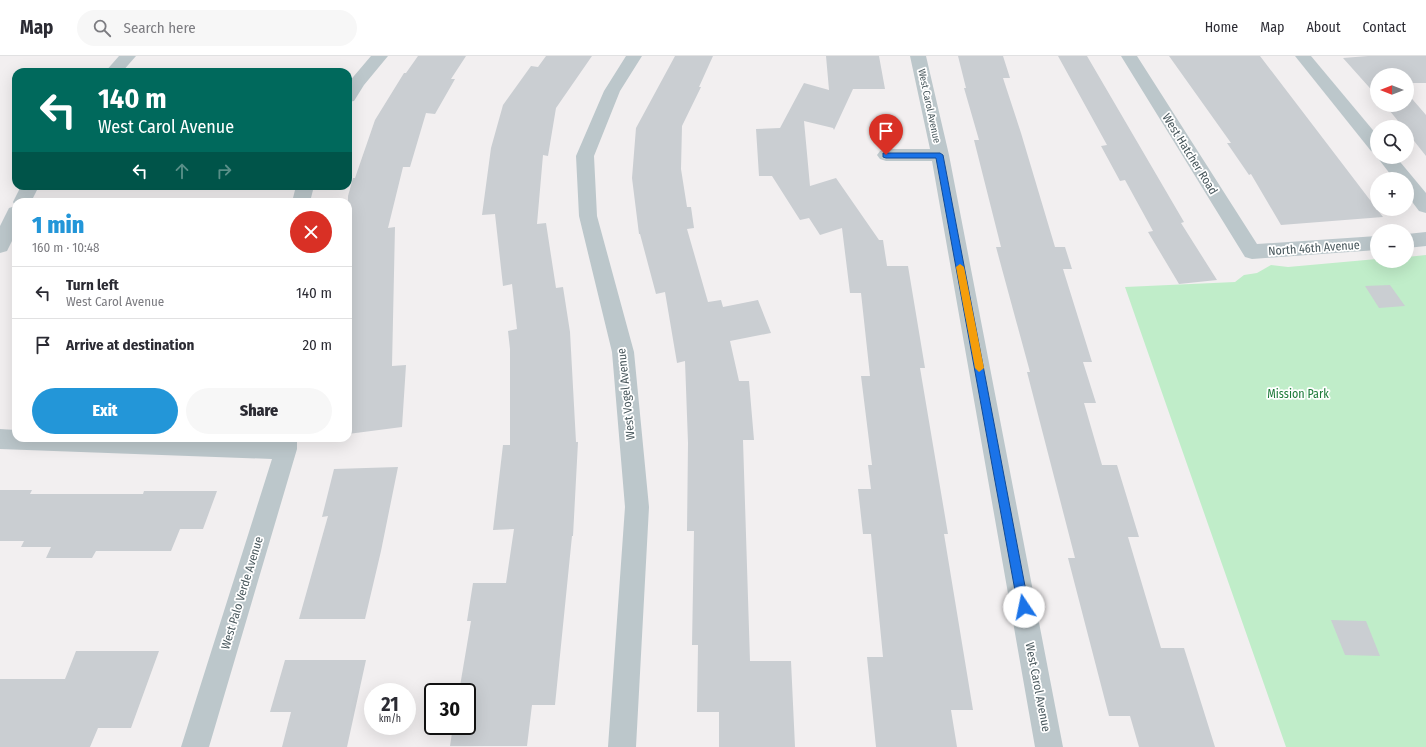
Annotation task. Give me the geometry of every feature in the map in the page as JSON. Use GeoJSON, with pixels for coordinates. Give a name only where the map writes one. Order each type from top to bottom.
{"type":"FeatureCollection","features":[{"type":"Feature","properties":{"kind":"street"},"geometry":{"type":"LineString","coordinates":[[117,68],[128,56]]}},
{"type":"Feature","properties":{"kind":"street"},"geometry":{"type":"LineString","coordinates":[[352,90],[357,82],[380,56]]}},
{"type":"Feature","properties":{"kind":"street","name":"West Vogel Avenue"},"geometry":{"type":"LineString","coordinates":[[622,747],[637,507],[623,352],[588,216],[585,156],[612,91],[634,56]]}},
{"type":"Feature","properties":{"kind":"street","name":"West Carol Avenue"},"geometry":{"type":"LineString","coordinates":[[918,56],[940,155],[1050,747]]}},
{"type":"Feature","properties":{"kind":"street","name":"West Hatcher Road"},"geometry":{"type":"LineString","coordinates":[[1129,56],[1252,252]]}},
{"type":"Feature","properties":{"kind":"street"},"geometry":{"type":"LineString","coordinates":[[1303,56],[1370,138]]}},
{"type":"Feature","properties":{"kind":"street","name":"West Carol Avenue"},"geometry":{"type":"LineString","coordinates":[[886,155],[940,155]]}},
{"type":"Feature","properties":{"kind":"street"},"geometry":{"type":"LineString","coordinates":[[1392,164],[1398,172]]}},
{"type":"Feature","properties":{"kind":"street"},"geometry":{"type":"LineString","coordinates":[[1414,191],[1426,206]]}},
{"type":"Feature","properties":{"kind":"street"},"geometry":{"type":"LineString","coordinates":[[0,246],[12,221]]}},
{"type":"Feature","properties":{"kind":"street"},"geometry":{"type":"LineString","coordinates":[[1414,240],[1426,239]]}},
{"type":"Feature","properties":{"kind":"street","name":"North 46th Avenue"},"geometry":{"type":"LineString","coordinates":[[1252,252],[1370,244]]}},
{"type":"Feature","properties":{"kind":"street"},"geometry":{"type":"LineString","coordinates":[[0,439],[12,439]]}},
{"type":"Feature","properties":{"kind":"street"},"geometry":{"type":"LineString","coordinates":[[214,442],[286,443]]}},
{"type":"Feature","properties":{"kind":"street","name":"West Palo Verde Avenue"},"geometry":{"type":"LineString","coordinates":[[195,747],[286,443]]}},
{"type":"Feature","properties":{"kind":"green space","name":"Mission Park"},"geometry":{"type":"Polygon","coordinates":[[[1426,255],[1426,747],[1286,747],[1125,287],[1235,282],[1244,275],[1257,273],[1271,265],[1288,267],[1370,260],[1370,268],[1414,268],[1414,256],[1426,255]]]}},
{"type":"Feature","properties":{"kind":"building"},"geometry":{"type":"Polygon","coordinates":[[[418,56],[466,56],[451,79],[455,79],[435,114],[426,113],[410,167],[403,167],[388,228],[395,227],[392,366],[406,365],[402,427],[352,433],[352,198],[348,198],[348,196],[350,190],[352,190],[353,178],[355,178],[375,120],[404,73],[406,73],[418,56]]]}},
{"type":"Feature","properties":{"kind":"building"},"geometry":{"type":"Polygon","coordinates":[[[546,56],[592,56],[556,108],[548,156],[543,155],[537,224],[546,223],[556,288],[563,287],[570,332],[576,442],[578,442],[573,536],[555,705],[532,705],[527,746],[450,746],[452,735],[476,735],[476,683],[461,683],[471,621],[467,621],[473,583],[506,583],[514,529],[493,530],[503,445],[510,445],[510,349],[508,331],[517,329],[512,284],[503,286],[495,214],[482,215],[491,148],[503,105],[531,66],[538,67],[546,56]]]}},
{"type":"Feature","properties":{"kind":"building"},"geometry":{"type":"Polygon","coordinates":[[[675,56],[713,56],[699,87],[701,87],[682,126],[681,169],[687,207],[691,207],[694,228],[687,229],[708,302],[721,300],[723,307],[758,300],[771,333],[730,341],[739,381],[749,381],[754,440],[743,440],[750,661],[791,661],[795,747],[719,747],[719,712],[697,712],[698,645],[692,645],[694,531],[687,531],[688,443],[685,361],[677,363],[665,292],[656,294],[639,234],[632,178],[636,128],[675,56]]]}},
{"type":"Feature","properties":{"kind":"building"},"geometry":{"type":"Polygon","coordinates":[[[826,56],[879,56],[885,89],[853,89],[834,130],[833,128],[804,121],[810,186],[836,178],[879,240],[883,240],[887,266],[908,266],[925,368],[920,368],[948,534],[944,534],[973,710],[951,710],[957,747],[876,747],[867,657],[883,657],[871,534],[863,534],[858,489],[871,489],[868,465],[872,465],[861,376],[870,376],[861,293],[850,293],[842,228],[820,235],[809,218],[800,220],[772,176],[759,176],[756,129],[780,128],[804,83],[829,90],[826,56]]]}},
{"type":"Feature","properties":{"kind":"building"},"geometry":{"type":"Polygon","coordinates":[[[958,56],[1003,56],[1010,78],[1003,78],[1055,247],[1065,247],[1072,269],[1063,269],[1092,362],[1083,362],[1096,403],[1084,403],[1102,465],[1117,465],[1139,537],[1128,537],[1161,648],[1184,648],[1215,747],[1139,747],[1130,716],[1109,716],[1068,558],[1075,558],[1027,372],[1030,372],[996,247],[1001,247],[974,140],[979,140],[964,88],[966,88],[958,56]]]}},
{"type":"Feature","properties":{"kind":"building"},"geometry":{"type":"Polygon","coordinates":[[[1058,56],[1087,56],[1184,222],[1181,223],[1217,280],[1179,284],[1148,232],[1153,231],[1125,180],[1120,181],[1101,146],[1107,145],[1058,56]]]}},
{"type":"Feature","properties":{"kind":"building"},"geometry":{"type":"Polygon","coordinates":[[[1169,56],[1260,56],[1370,200],[1370,216],[1383,217],[1281,225],[1251,174],[1249,175],[1227,143],[1231,143],[1169,56]]]}},
{"type":"Feature","properties":{"kind":"building"},"geometry":{"type":"Polygon","coordinates":[[[1368,56],[1426,56],[1426,83],[1414,83],[1414,68],[1370,68],[1370,88],[1343,58],[1368,56]]]}},
{"type":"Feature","properties":{"kind":"building"},"geometry":{"type":"Polygon","coordinates":[[[1414,101],[1426,115],[1426,156],[1414,141],[1414,120],[1397,120],[1391,112],[1414,112],[1414,101]]]}},
{"type":"Feature","properties":{"kind":"building"},"geometry":{"type":"Polygon","coordinates":[[[1390,285],[1405,306],[1379,308],[1365,286],[1390,285]]]}},
{"type":"Feature","properties":{"kind":"building"},"geometry":{"type":"Polygon","coordinates":[[[398,467],[381,551],[365,619],[299,619],[328,516],[322,517],[334,469],[398,467]]]}},
{"type":"Feature","properties":{"kind":"building"},"geometry":{"type":"Polygon","coordinates":[[[0,490],[32,490],[30,494],[143,494],[144,491],[217,491],[203,529],[180,529],[171,551],[96,551],[92,558],[46,558],[51,547],[21,547],[24,541],[0,541],[0,490]]]}},
{"type":"Feature","properties":{"kind":"building"},"geometry":{"type":"Polygon","coordinates":[[[1331,620],[1366,621],[1380,656],[1345,655],[1331,620]]]}},
{"type":"Feature","properties":{"kind":"building"},"geometry":{"type":"Polygon","coordinates":[[[76,651],[159,651],[131,728],[98,728],[90,747],[0,747],[0,679],[65,679],[76,651]]]}},
{"type":"Feature","properties":{"kind":"building"},"geometry":{"type":"Polygon","coordinates":[[[285,660],[366,660],[347,747],[282,747],[291,712],[270,712],[285,660]]]}},
{"type":"Feature","properties":{"kind":"slow traffic"},"geometry":{"type":"LineString","coordinates":[[960,267],[979,368]]}},
{"type":"Feature","properties":{"kind":"route"},"geometry":{"type":"LineString","coordinates":[[886,155],[940,155],[1024,607]]}}]}
